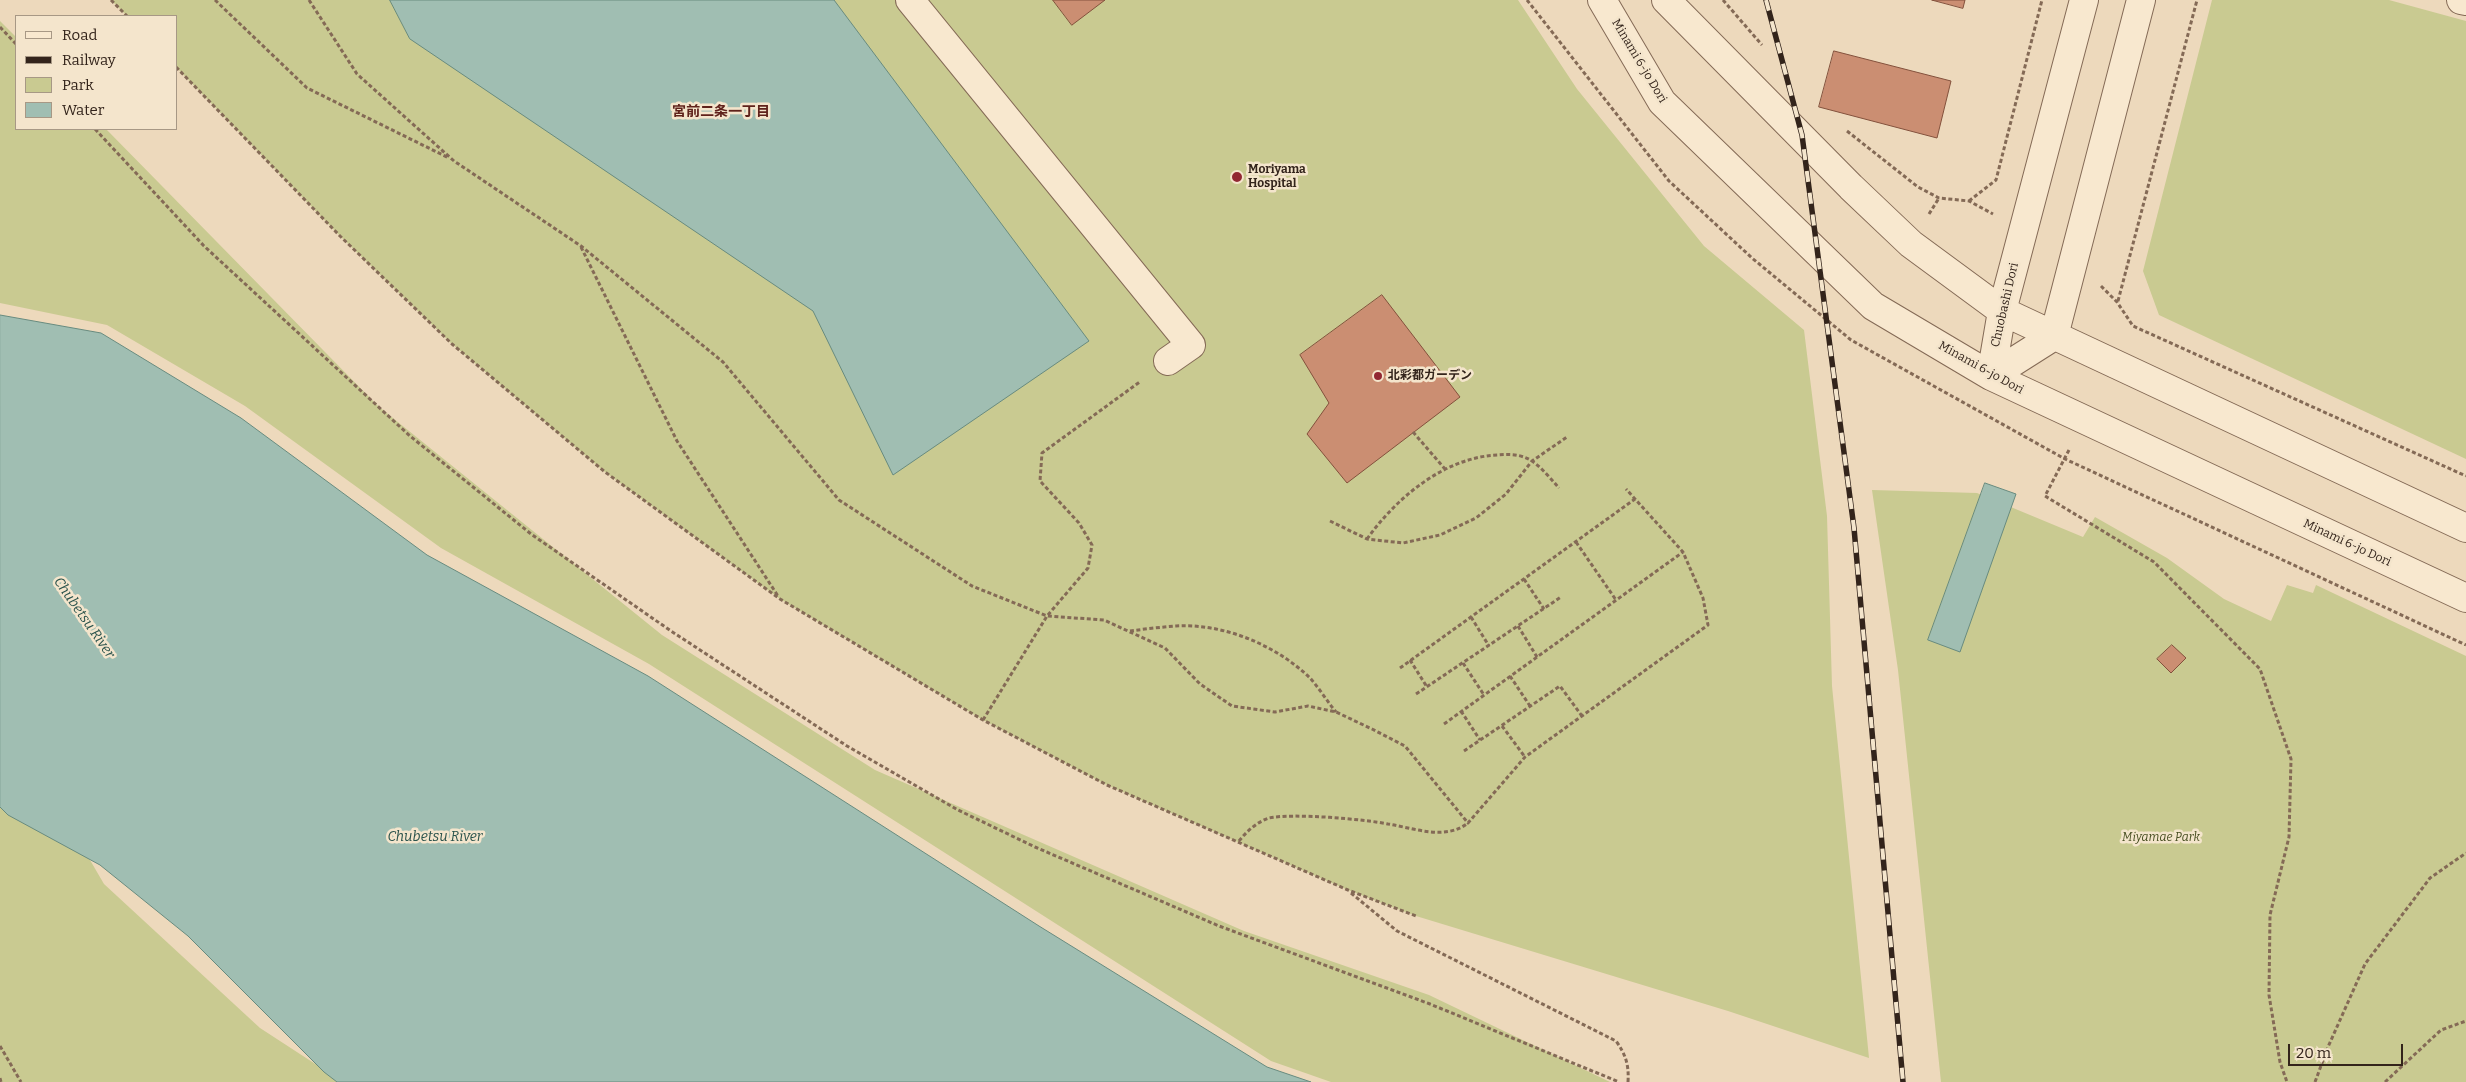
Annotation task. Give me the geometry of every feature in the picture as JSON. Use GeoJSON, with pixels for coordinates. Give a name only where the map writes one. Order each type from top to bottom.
{"type":"FeatureCollection","features":[{"type":"Feature","properties":{"kind":"street"},"geometry":{"type":"LineString","coordinates":[[910,0],[1192,346],[1168,361]]}},
{"type":"Feature","properties":{"kind":"street","name":"Minami 6-jo Dori"},"geometry":{"type":"LineString","coordinates":[[1602,0],[1662,102],[1873,306],[1991,376],[2466,598]]}},
{"type":"Feature","properties":{"kind":"street"},"geometry":{"type":"LineString","coordinates":[[1666,0],[1851,187],[1911,244],[2002,311],[2466,528]]}},
{"type":"Feature","properties":{"kind":"street","name":"Chuobashi Dori"},"geometry":{"type":"LineString","coordinates":[[1991,376],[2002,311],[2084,0]]}},
{"type":"Feature","properties":{"kind":"street"},"geometry":{"type":"LineString","coordinates":[[2054,336],[2141,0]]}},
{"type":"Feature","properties":{"kind":"street"},"geometry":{"type":"LineString","coordinates":[[2461,0],[2466,1]]}},
{"type":"Feature","properties":{"kind":"street","name":"Chuobashi Dori"},"geometry":{"type":"LineString","coordinates":[[1991,376],[2054,336]]}},
{"type":"Feature","properties":{"kind":"path"},"geometry":{"type":"LineString","coordinates":[[111,0],[126,15]]}},
{"type":"Feature","properties":{"kind":"path"},"geometry":{"type":"LineString","coordinates":[[215,0],[307,88],[454,161],[581,246],[723,362],[839,500],[972,586],[1047,616],[1104,620],[1165,648],[1200,684],[1232,706],[1275,712],[1308,706],[1336,712],[1405,746],[1468,823]]}},
{"type":"Feature","properties":{"kind":"path"},"geometry":{"type":"LineString","coordinates":[[309,0],[357,74],[454,161]]}},
{"type":"Feature","properties":{"kind":"path"},"geometry":{"type":"LineString","coordinates":[[1723,0],[1769,53]]}},
{"type":"Feature","properties":{"kind":"path"},"geometry":{"type":"LineString","coordinates":[[1844,128],[1918,187],[1939,198],[1969,201],[1996,180],[2042,0]]}},
{"type":"Feature","properties":{"kind":"path"},"geometry":{"type":"LineString","coordinates":[[2197,0],[2117,302],[2133,326],[2466,476]]}},
{"type":"Feature","properties":{"kind":"path"},"geometry":{"type":"LineString","coordinates":[[0,27],[15,43]]}},
{"type":"Feature","properties":{"kind":"path"},"geometry":{"type":"LineString","coordinates":[[178,69],[340,236],[452,344],[606,472],[780,599],[983,720],[1107,785],[1348,890],[1416,916]]}},
{"type":"Feature","properties":{"kind":"path"},"geometry":{"type":"LineString","coordinates":[[96,130],[204,246],[410,436],[531,534],[671,631],[847,746],[958,810],[1044,851],[1219,926],[1430,1004],[1619,1082]]}},
{"type":"Feature","properties":{"kind":"path"},"geometry":{"type":"LineString","coordinates":[[581,246],[677,441],[780,599]]}},
{"type":"Feature","properties":{"kind":"path"},"geometry":{"type":"LineString","coordinates":[[983,720],[1047,616],[1088,568],[1092,545],[1079,523],[1040,481],[1042,453],[1168,361]]}},
{"type":"Feature","properties":{"kind":"path"},"geometry":{"type":"LineString","coordinates":[[1413,432],[1445,469]]}},
{"type":"Feature","properties":{"kind":"path"},"geometry":{"type":"LineString","coordinates":[[1330,521],[1366,539],[1403,543],[1440,535],[1476,518],[1506,494],[1532,461],[1566,437]]}},
{"type":"Feature","properties":{"kind":"path"},"geometry":{"type":"LineString","coordinates":[[1366,539],[1382,518],[1399,502],[1445,469],[1470,458],[1514,454],[1532,461],[1559,488]]}},
{"type":"Feature","properties":{"kind":"path"},"geometry":{"type":"LineString","coordinates":[[2065,459],[2045,496],[2154,562],[2260,669],[2291,759],[2289,837],[2270,915],[2269,995],[2280,1062],[2287,1082]]}},
{"type":"Feature","properties":{"kind":"path"},"geometry":{"type":"LineString","coordinates":[[1239,841],[1249,829],[1268,819],[1285,816],[1383,823],[1443,833],[1458,831],[1468,823],[1525,758],[1708,625],[1704,598],[1683,552],[1626,489]]}},
{"type":"Feature","properties":{"kind":"path"},"geometry":{"type":"LineString","coordinates":[[1400,668],[1635,499]]}},
{"type":"Feature","properties":{"kind":"path"},"geometry":{"type":"LineString","coordinates":[[1576,542],[1616,600]]}},
{"type":"Feature","properties":{"kind":"path"},"geometry":{"type":"LineString","coordinates":[[1444,724],[1683,552]]}},
{"type":"Feature","properties":{"kind":"path"},"geometry":{"type":"LineString","coordinates":[[1524,579],[1544,609]]}},
{"type":"Feature","properties":{"kind":"path"},"geometry":{"type":"LineString","coordinates":[[1416,694],[1561,597]]}},
{"type":"Feature","properties":{"kind":"path"},"geometry":{"type":"LineString","coordinates":[[1471,617],[1489,646]]}},
{"type":"Feature","properties":{"kind":"path"},"geometry":{"type":"LineString","coordinates":[[1129,632],[1177,626],[1203,627],[1253,640],[1283,658],[1309,678],[1336,712]]}},
{"type":"Feature","properties":{"kind":"path"},"geometry":{"type":"LineString","coordinates":[[1518,626],[1537,657]]}},
{"type":"Feature","properties":{"kind":"path"},"geometry":{"type":"LineString","coordinates":[[1410,660],[1427,687]]}},
{"type":"Feature","properties":{"kind":"path"},"geometry":{"type":"LineString","coordinates":[[1463,663],[1484,695]]}},
{"type":"Feature","properties":{"kind":"path"},"geometry":{"type":"LineString","coordinates":[[1510,676],[1530,706]]}},
{"type":"Feature","properties":{"kind":"path"},"geometry":{"type":"LineString","coordinates":[[1464,751],[1560,686],[1582,716]]}},
{"type":"Feature","properties":{"kind":"path"},"geometry":{"type":"LineString","coordinates":[[1461,711],[1480,740]]}},
{"type":"Feature","properties":{"kind":"path"},"geometry":{"type":"LineString","coordinates":[[1502,726],[1525,758]]}},
{"type":"Feature","properties":{"kind":"path"},"geometry":{"type":"LineString","coordinates":[[2315,1082],[2365,964],[2430,878],[2466,853]]}},
{"type":"Feature","properties":{"kind":"path"},"geometry":{"type":"LineString","coordinates":[[1348,890],[1397,931],[1616,1041],[1625,1053],[1629,1065],[1628,1082]]}},
{"type":"Feature","properties":{"kind":"path"},"geometry":{"type":"LineString","coordinates":[[2385,1082],[2441,1030],[2466,1021]]}},
{"type":"Feature","properties":{"kind":"path"},"geometry":{"type":"LineString","coordinates":[[0,1046],[21,1082]]}},
{"type":"Feature","properties":{"kind":"path"},"geometry":{"type":"LineString","coordinates":[[0,1078],[2,1082]]}},
{"type":"Feature","properties":{"kind":"green space"},"geometry":{"type":"Polygon","coordinates":[[[111,0],[1518,0],[1577,89],[1704,246],[1804,330],[1827,516],[1832,686],[1869,1058],[1728,1011],[1416,916],[1348,890],[1107,785],[983,720],[780,599],[605,472],[452,344],[340,236],[178,69],[178,15],[126,15],[111,0]]]}},
{"type":"Feature","properties":{"kind":"green space"},"geometry":{"type":"Polygon","coordinates":[[[2212,0],[2389,0],[2466,21],[2466,459],[2159,315],[2143,271],[2212,0]]]}},
{"type":"Feature","properties":{"kind":"green space"},"geometry":{"type":"Polygon","coordinates":[[[0,21],[15,36],[15,130],[107,130],[378,406],[662,635],[875,770],[1244,931],[1429,995],[1610,1082],[1331,1082],[1271,1061],[649,664],[441,548],[245,406],[107,325],[0,303],[0,21]]]}},
{"type":"Feature","properties":{"kind":"green space","name":"Miyamae Park"},"geometry":{"type":"Polygon","coordinates":[[[1872,490],[1977,493],[2083,537],[2095,517],[2167,558],[2224,599],[2271,621],[2287,585],[2313,593],[2316,585],[2466,656],[2466,1082],[1941,1082],[1898,670],[1872,490]]]}},
{"type":"Feature","properties":{"kind":"green space"},"geometry":{"type":"Polygon","coordinates":[[[0,706],[104,884],[260,1028],[343,1082],[0,1082],[0,706]]]}},
{"type":"Feature","properties":{"kind":"water"},"geometry":{"type":"Polygon","coordinates":[[[390,0],[834,0],[1089,341],[893,475],[813,311],[410,39],[390,0]]]}},
{"type":"Feature","properties":{"kind":"water","name":"Chubetsu River"},"geometry":{"type":"Polygon","coordinates":[[[0,315],[101,333],[241,418],[427,555],[648,676],[1039,926],[1267,1067],[1311,1082],[337,1082],[324,1072],[188,936],[100,865],[8,815],[0,807],[0,315]]]}},
{"type":"Feature","properties":{"kind":"water"},"geometry":{"type":"Polygon","coordinates":[[[1985,483],[2016,494],[1960,652],[1928,640],[1985,483]]]}},
{"type":"Feature","properties":{"kind":"building"},"geometry":{"type":"Polygon","coordinates":[[[1053,0],[1105,0],[1072,25],[1053,0]]]}},
{"type":"Feature","properties":{"kind":"building"},"geometry":{"type":"Polygon","coordinates":[[[1932,0],[1965,0],[1963,8],[1932,0]]]}},
{"type":"Feature","properties":{"kind":"building"},"geometry":{"type":"Polygon","coordinates":[[[1834,51],[1951,81],[1937,138],[1819,107],[1834,51]]]}},
{"type":"Feature","properties":{"kind":"building","name":"北彩都ガーデン"},"geometry":{"type":"Polygon","coordinates":[[[1382,295],[1460,397],[1347,483],[1307,434],[1329,403],[1300,355],[1382,295]]]}},
{"type":"Feature","properties":{"kind":"building"},"geometry":{"type":"Polygon","coordinates":[[[2172,645],[2186,658],[2171,673],[2157,659],[2172,645]]]}},
{"type":"Feature","properties":{"kind":"railway"},"geometry":{"type":"LineString","coordinates":[[1766,0],[1802,135],[1854,528],[1903,1082]]}},
{"type":"Feature","properties":{"kind":"place","name":"Moriyama Hospital"},"geometry":{"type":"Point","coordinates":[1237,177]}},
{"type":"Feature","properties":{"kind":"place","name":"北彩都ガーデン"},"geometry":{"type":"Point","coordinates":[1378,376]}},
{"type":"Feature","properties":{"kind":"district","name":"宮前二条一丁目"},"geometry":{"type":"Point","coordinates":[721,112]}}]}
